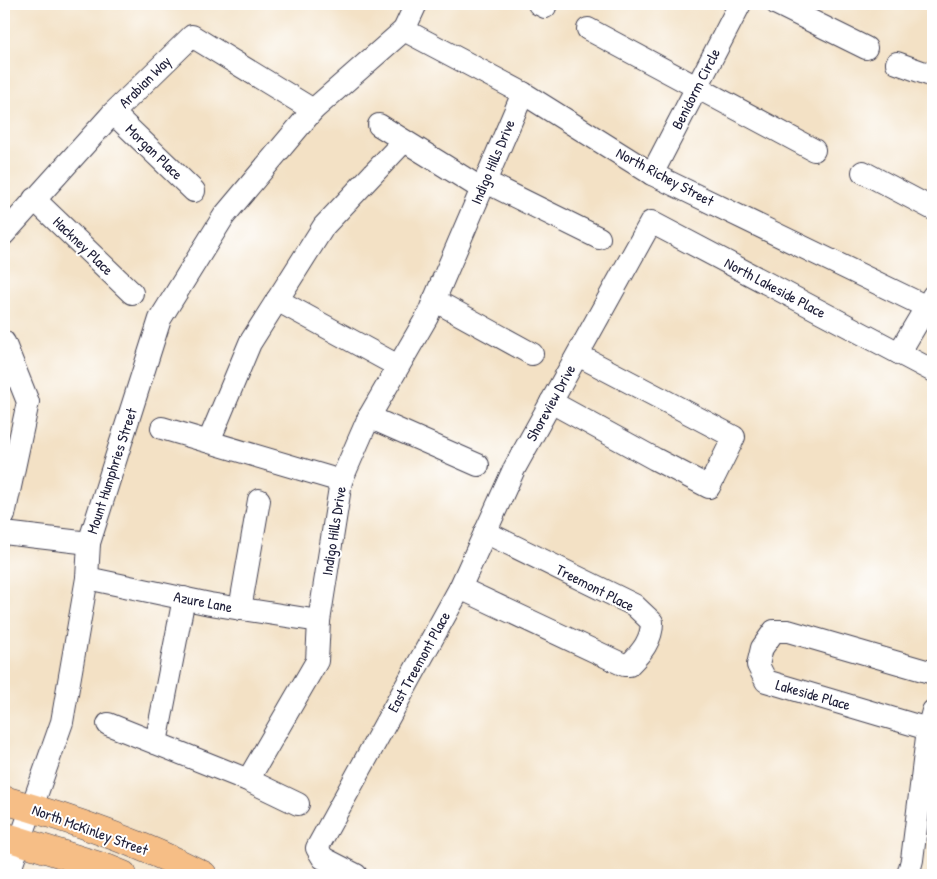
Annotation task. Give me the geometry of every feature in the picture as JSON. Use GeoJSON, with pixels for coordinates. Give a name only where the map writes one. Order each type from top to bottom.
{"type":"FeatureCollection","features":[{"type":"Feature","properties":{"kind":"main road","name":"North McKinley Street"},"geometry":{"type":"LineString","coordinates":[[4,800],[56,815],[128,842],[203,875]]}},
{"type":"Feature","properties":{"kind":"main road","name":"North McKinley Street"},"geometry":{"type":"LineString","coordinates":[[12,838],[123,875]]}},
{"type":"Feature","properties":{"kind":"street"},"geometry":{"type":"LineString","coordinates":[[404,30],[414,4]]}},
{"type":"Feature","properties":{"kind":"street","name":"Benidorm Circle"},"geometry":{"type":"LineString","coordinates":[[652,174],[740,4]]}},
{"type":"Feature","properties":{"kind":"street"},"geometry":{"type":"LineString","coordinates":[[777,4],[866,48]]}},
{"type":"Feature","properties":{"kind":"street","name":"North Richey Street"},"geometry":{"type":"LineString","coordinates":[[404,30],[523,93],[652,174],[931,305]]}},
{"type":"Feature","properties":{"kind":"street","name":"Mount Humphries Street"},"geometry":{"type":"LineString","coordinates":[[8,875],[12,838],[31,808],[62,722],[87,578],[89,543],[160,319],[224,216],[313,110],[404,30]]}},
{"type":"Feature","properties":{"kind":"street"},"geometry":{"type":"LineString","coordinates":[[588,30],[814,150]]}},
{"type":"Feature","properties":{"kind":"street","name":"Arabian Way"},"geometry":{"type":"LineString","coordinates":[[4,234],[113,113],[192,36],[313,110]]}},
{"type":"Feature","properties":{"kind":"street"},"geometry":{"type":"LineString","coordinates":[[897,63],[933,76]]}},
{"type":"Feature","properties":{"kind":"street","name":"Indigo Hills Drive"},"geometry":{"type":"LineString","coordinates":[[248,780],[316,661],[319,621],[341,481],[369,417],[427,317],[523,93]]}},
{"type":"Feature","properties":{"kind":"street","name":"Morgan Place"},"geometry":{"type":"LineString","coordinates":[[113,113],[194,191]]}},
{"type":"Feature","properties":{"kind":"street"},"geometry":{"type":"LineString","coordinates":[[379,125],[484,185],[599,238]]}},
{"type":"Feature","properties":{"kind":"street"},"geometry":{"type":"LineString","coordinates":[[209,441],[250,343],[324,226],[404,141]]}},
{"type":"Feature","properties":{"kind":"street"},"geometry":{"type":"LineString","coordinates":[[863,172],[933,208]]}},
{"type":"Feature","properties":{"kind":"street","name":"Hackney Place"},"geometry":{"type":"LineString","coordinates":[[34,199],[132,293]]}},
{"type":"Feature","properties":{"kind":"street","name":"North Lakeside Place"},"geometry":{"type":"LineString","coordinates":[[651,222],[933,371]]}},
{"type":"Feature","properties":{"kind":"street","name":"Shoreview Drive"},"geometry":{"type":"LineString","coordinates":[[460,588],[514,469],[651,222]]}},
{"type":"Feature","properties":{"kind":"street"},"geometry":{"type":"LineString","coordinates":[[277,300],[398,366]]}},
{"type":"Feature","properties":{"kind":"street"},"geometry":{"type":"LineString","coordinates":[[434,300],[532,354]]}},
{"type":"Feature","properties":{"kind":"street"},"geometry":{"type":"LineString","coordinates":[[900,353],[931,305]]}},
{"type":"Feature","properties":{"kind":"street"},"geometry":{"type":"LineString","coordinates":[[4,342],[28,402],[4,515]]}},
{"type":"Feature","properties":{"kind":"street"},"geometry":{"type":"LineString","coordinates":[[551,402],[709,487],[734,437],[578,355]]}},
{"type":"Feature","properties":{"kind":"street"},"geometry":{"type":"LineString","coordinates":[[369,417],[478,465]]}},
{"type":"Feature","properties":{"kind":"street"},"geometry":{"type":"LineString","coordinates":[[162,428],[341,481]]}},
{"type":"Feature","properties":{"kind":"street"},"geometry":{"type":"LineString","coordinates":[[240,609],[259,500]]}},
{"type":"Feature","properties":{"kind":"street","name":"Treemont Place"},"geometry":{"type":"LineString","coordinates":[[460,588],[624,665],[630,665],[642,653],[652,633],[652,622],[634,606],[485,532]]}},
{"type":"Feature","properties":{"kind":"street"},"geometry":{"type":"LineString","coordinates":[[4,533],[89,543]]}},
{"type":"Feature","properties":{"kind":"street","name":"Azure Lane"},"geometry":{"type":"LineString","coordinates":[[87,578],[240,609],[319,621]]}},
{"type":"Feature","properties":{"kind":"street","name":"East Treemont Place"},"geometry":{"type":"LineString","coordinates":[[356,875],[323,858],[317,848],[460,588]]}},
{"type":"Feature","properties":{"kind":"street"},"geometry":{"type":"LineString","coordinates":[[156,743],[184,598]]}},
{"type":"Feature","properties":{"kind":"street","name":"Lakeside Place"},"geometry":{"type":"LineString","coordinates":[[908,875],[912,860],[931,720],[766,681],[758,665],[762,648],[774,631],[788,631],[933,673]]}},
{"type":"Feature","properties":{"kind":"street"},"geometry":{"type":"LineString","coordinates":[[108,724],[248,780],[298,804]]}}]}
